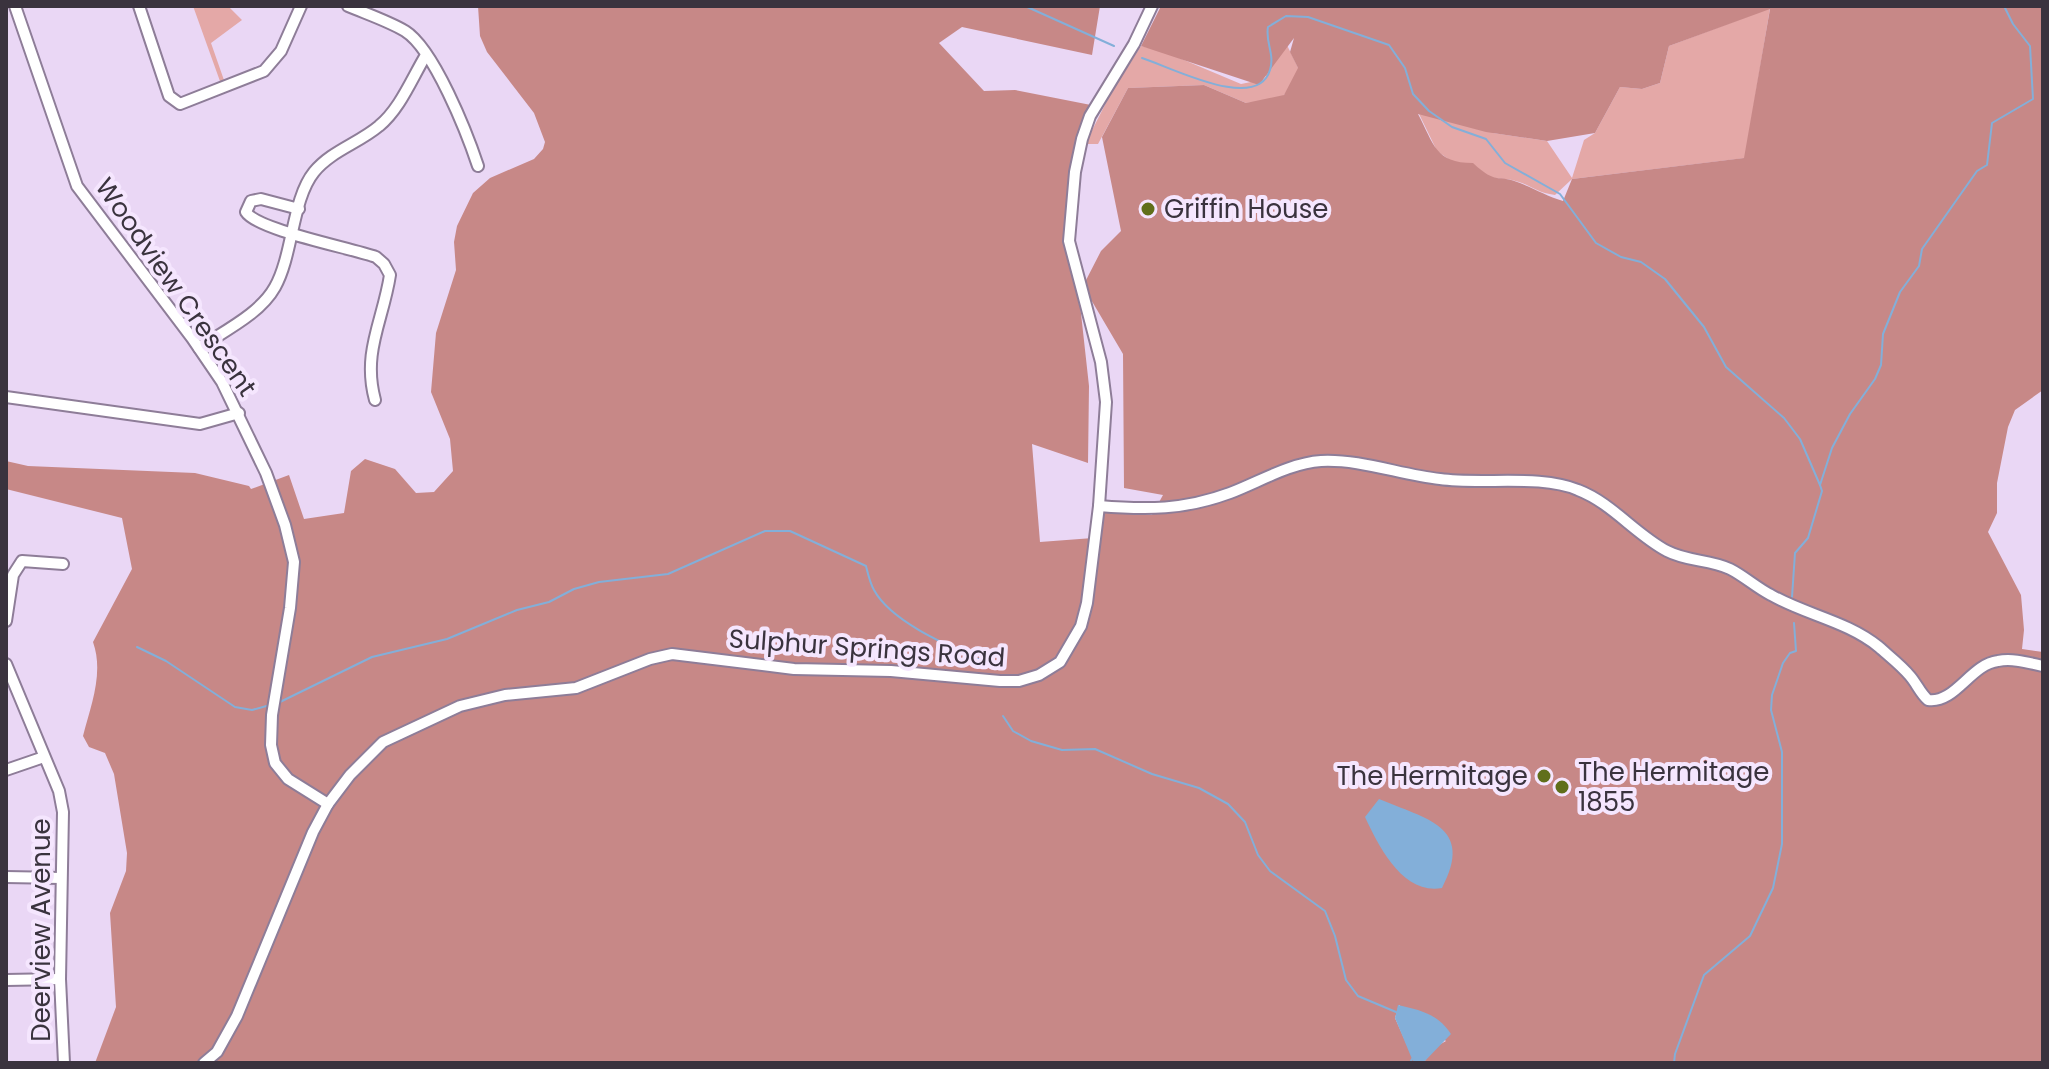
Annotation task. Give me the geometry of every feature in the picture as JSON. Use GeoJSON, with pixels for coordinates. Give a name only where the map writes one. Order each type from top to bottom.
{"type":"FeatureCollection","features":[{"type":"Feature","properties":{"kind":"street","name":"Woodview Crescent"},"geometry":{"type":"LineString","coordinates":[[15,6],[77,186],[199,348],[239,413],[266,473],[285,525],[294,562],[290,608],[272,715],[271,745],[275,763],[288,779],[328,804]]}},
{"type":"Feature","properties":{"kind":"street"},"geometry":{"type":"LineString","coordinates":[[139,6],[169,96],[180,104],[264,71],[281,51],[301,6]]}},
{"type":"Feature","properties":{"kind":"street"},"geometry":{"type":"LineString","coordinates":[[348,6],[406,32],[426,55],[439,75],[478,166]]}},
{"type":"Feature","properties":{"kind":"street","name":"Sulphur Springs Road"},"geometry":{"type":"LineString","coordinates":[[204,1063],[217,1052],[237,1016],[313,832],[328,804],[350,775],[383,742],[460,706],[505,695],[576,688],[650,659],[672,654],[794,669],[891,671],[1000,681],[1019,681],[1039,675],[1060,662],[1081,626],[1087,603],[1099,506],[1106,402],[1101,362],[1069,241],[1072,195],[1082,139],[1090,116],[1134,44],[1152,6]]}},
{"type":"Feature","properties":{"kind":"street"},"geometry":{"type":"LineString","coordinates":[[199,348],[265,301],[283,271],[299,209],[314,172],[327,159],[374,131],[387,119],[426,55]]}},
{"type":"Feature","properties":{"kind":"street"},"geometry":{"type":"LineString","coordinates":[[299,209],[261,199],[251,201],[246,212],[251,219],[376,257],[390,275],[375,335],[369,377],[375,400]]}},
{"type":"Feature","properties":{"kind":"street"},"geometry":{"type":"LineString","coordinates":[[6,397],[200,424],[239,413]]}},
{"type":"Feature","properties":{"kind":"street"},"geometry":{"type":"LineString","coordinates":[[1099,506],[1166,509],[1197,504],[1293,467],[1319,461],[1439,479],[1555,483],[1578,489],[1600,501],[1642,537],[1685,560],[1710,561],[1731,570],[1771,596],[1837,621],[1877,646],[1910,676],[1928,700],[1937,701],[1946,696],[1980,668],[1995,661],[2012,660],[2043,666]]}},
{"type":"Feature","properties":{"kind":"street"},"geometry":{"type":"LineString","coordinates":[[6,621],[13,575],[22,561],[63,564]]}},
{"type":"Feature","properties":{"kind":"street","name":"Deerview Avenue"},"geometry":{"type":"LineString","coordinates":[[6,664],[59,791],[63,812],[60,979],[64,1063]]}},
{"type":"Feature","properties":{"kind":"street"},"geometry":{"type":"LineString","coordinates":[[6,770],[44,757]]}},
{"type":"Feature","properties":{"kind":"street"},"geometry":{"type":"LineString","coordinates":[[6,877],[61,878]]}},
{"type":"Feature","properties":{"kind":"street"},"geometry":{"type":"LineString","coordinates":[[6,980],[60,979]]}},
{"type":"Feature","properties":{"kind":"shaded area"},"geometry":{"type":"Polygon","coordinates":[[[193,6],[228,6],[242,20],[211,43],[225,83],[221,84],[193,6]]]}},
{"type":"Feature","properties":{"kind":"shaded area"},"geometry":{"type":"Polygon","coordinates":[[[478,6],[1100,6],[1092,55],[962,27],[939,43],[984,91],[1015,90],[1096,106],[1071,189],[1073,241],[1089,386],[1088,463],[1032,444],[1040,542],[1093,538],[1098,510],[1152,515],[1163,495],[1124,488],[1123,354],[1083,286],[1101,251],[1121,231],[1102,137],[1128,88],[1204,85],[1246,103],[1284,95],[1298,68],[1290,52],[1294,38],[1259,85],[1141,46],[1161,6],[2043,6],[2043,390],[2015,410],[2008,427],[1997,483],[1997,513],[1988,532],[2021,595],[2022,649],[2043,652],[2043,1063],[1423,1063],[1437,1046],[1446,1041],[1399,1005],[1395,1018],[1415,1063],[95,1063],[116,1007],[110,913],[126,871],[127,853],[114,774],[105,753],[89,747],[83,736],[97,677],[93,642],[132,569],[122,518],[6,489],[6,461],[28,466],[195,473],[251,489],[289,475],[304,519],[344,513],[351,471],[365,459],[395,469],[416,493],[434,492],[453,471],[450,439],[431,392],[436,333],[456,270],[454,242],[457,226],[473,193],[490,178],[534,159],[545,142],[534,113],[487,52],[480,36],[478,6]],[[1770,9],[1669,46],[1660,83],[1642,89],[1620,87],[1595,133],[1547,141],[1486,132],[1418,114],[1437,150],[1451,160],[1473,163],[1493,177],[1512,180],[1563,201],[1572,179],[1744,158],[1770,9]]]}},
{"type":"Feature","properties":{"kind":"shaded area"},"geometry":{"type":"Polygon","coordinates":[[[1770,8],[1745,158],[1572,179],[1555,195],[1544,193],[1519,182],[1492,177],[1473,164],[1454,163],[1437,151],[1390,54],[1299,28],[1286,43],[1301,74],[1280,100],[1246,103],[1204,85],[1128,88],[1098,144],[1085,144],[1111,93],[1141,46],[1165,52],[1241,84],[1266,79],[1262,29],[1269,20],[1285,11],[1316,11],[1359,26],[1426,42],[1450,72],[1459,107],[1493,133],[1547,141],[1572,178],[1584,140],[1595,133],[1620,87],[1642,89],[1660,83],[1669,46],[1770,8]]]}},
{"type":"Feature","properties":{"kind":"water"},"geometry":{"type":"Polygon","coordinates":[[[1379,799],[1428,820],[1449,838],[1453,851],[1451,867],[1442,888],[1415,884],[1404,877],[1385,854],[1365,817],[1379,799]]]}},
{"type":"Feature","properties":{"kind":"water"},"geometry":{"type":"Polygon","coordinates":[[[1398,1005],[1434,1017],[1451,1034],[1423,1063],[1415,1063],[1412,1059],[1395,1018],[1398,1005]]]}},
{"type":"Feature","properties":{"kind":"waterway"},"geometry":{"type":"LineString","coordinates":[[1025,6],[1114,46]]}},
{"type":"Feature","properties":{"kind":"waterway"},"geometry":{"type":"LineString","coordinates":[[1792,597],[1795,553],[1808,538],[1832,448],[1850,414],[1875,379],[1881,365],[1883,334],[1900,292],[1919,266],[1922,249],[1977,171],[1987,165],[1992,123],[2033,99],[2030,46],[2004,6]]}},
{"type":"Feature","properties":{"kind":"waterway"},"geometry":{"type":"LineString","coordinates":[[1142,58],[1212,84],[1249,88],[1262,82],[1270,70],[1268,27],[1286,16],[1308,17],[1389,45],[1405,68],[1413,94],[1429,111],[1452,127],[1486,139],[1505,163],[1560,194],[1596,243],[1621,257],[1641,262],[1665,279],[1704,327],[1726,367],[1784,418],[1800,439],[1820,485]]}},
{"type":"Feature","properties":{"kind":"waterway"},"geometry":{"type":"LineString","coordinates":[[280,702],[372,657],[447,639],[517,610],[549,602],[574,589],[599,582],[668,574],[765,531],[790,531],[866,566],[874,590],[896,614],[928,635],[994,666]]}},
{"type":"Feature","properties":{"kind":"waterway"},"geometry":{"type":"LineString","coordinates":[[1674,1063],[1704,975],[1750,936],[1773,888],[1782,844],[1782,752],[1771,710],[1772,695],[1783,663],[1790,653],[1796,651],[1794,623]]}},
{"type":"Feature","properties":{"kind":"waterway"},"geometry":{"type":"LineString","coordinates":[[137,647],[166,661],[235,707],[252,710],[270,705]]}},
{"type":"Feature","properties":{"kind":"waterway"},"geometry":{"type":"LineString","coordinates":[[1003,716],[1013,731],[1031,741],[1062,750],[1095,749],[1152,774],[1199,788],[1228,804],[1245,822],[1258,855],[1270,871],[1325,911],[1346,980],[1358,996],[1396,1012]]}},
{"type":"Feature","properties":{"kind":"waterway"},"geometry":{"type":"LineString","coordinates":[[1410,1063],[1412,1059]]}},
{"type":"Feature","properties":{"kind":"place","name":"Griffin House"},"geometry":{"type":"Point","coordinates":[1148,209]}},
{"type":"Feature","properties":{"kind":"place","name":"The Hermitage"},"geometry":{"type":"Point","coordinates":[1544,776]}},
{"type":"Feature","properties":{"kind":"place","name":"The Hermitage 1855"},"geometry":{"type":"Point","coordinates":[1562,787]}}]}
